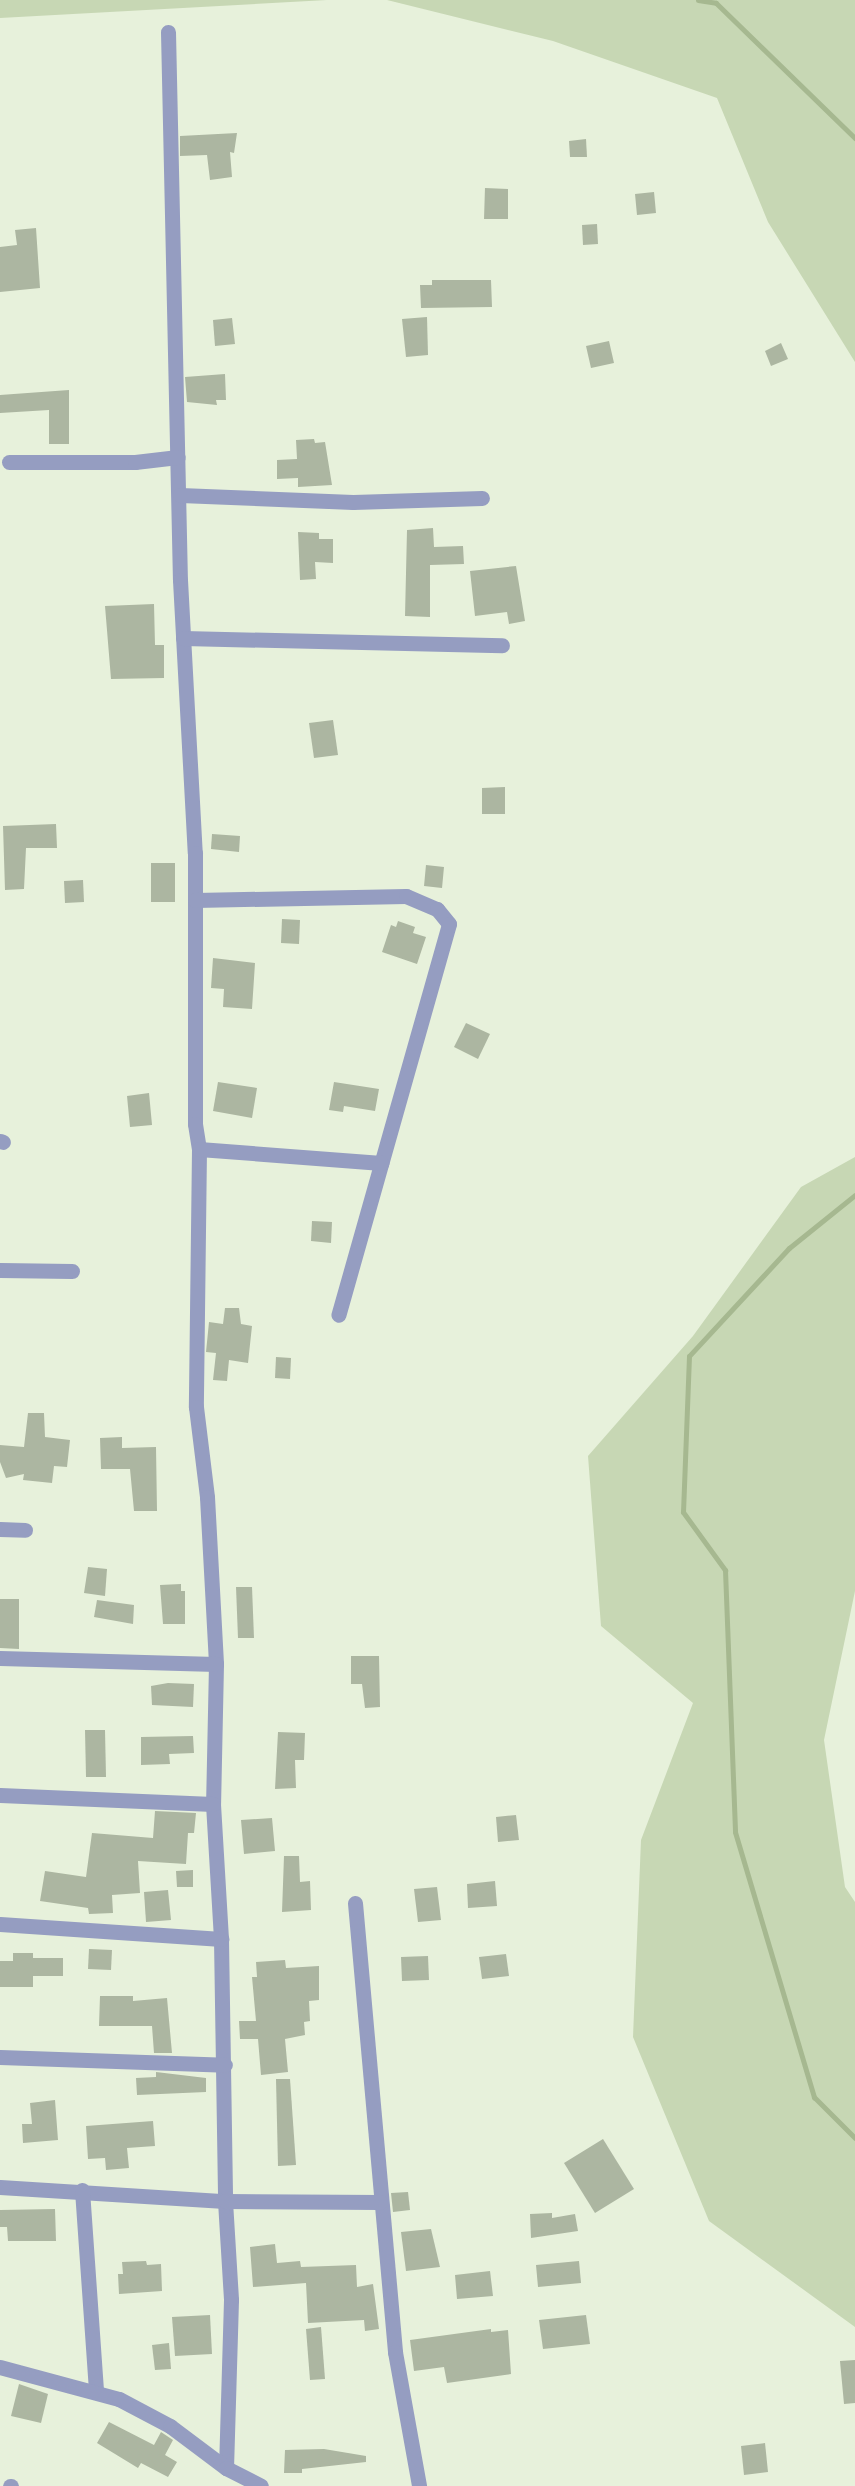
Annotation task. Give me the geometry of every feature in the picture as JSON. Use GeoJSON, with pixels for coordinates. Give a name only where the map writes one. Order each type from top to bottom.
{"type":"FeatureCollection","features":[{"type":"Feature","properties":{"kind":"street"},"geometry":{"type":"LineString","coordinates":[[168,32],[183,638],[195,900],[195,1124],[199,1149],[196,1407],[207,1497],[216,1664],[213,1804],[221,1939],[225,2065],[225,2201],[231,2300],[226,2468]]}},
{"type":"Feature","properties":{"kind":"street"},"geometry":{"type":"LineString","coordinates":[[9,462],[135,462],[178,457]]}},
{"type":"Feature","properties":{"kind":"street"},"geometry":{"type":"LineString","coordinates":[[180,495],[353,502],[482,498]]}},
{"type":"Feature","properties":{"kind":"street"},"geometry":{"type":"LineString","coordinates":[[183,638],[502,645]]}},
{"type":"Feature","properties":{"kind":"street"},"geometry":{"type":"LineString","coordinates":[[195,900],[406,896],[437,909],[449,924],[339,1315]]}},
{"type":"Feature","properties":{"kind":"street"},"geometry":{"type":"LineString","coordinates":[[199,1149],[381,1163]]}},
{"type":"Feature","properties":{"kind":"street"},"geometry":{"type":"LineString","coordinates":[[0,1270],[72,1271]]}},
{"type":"Feature","properties":{"kind":"street"},"geometry":{"type":"LineString","coordinates":[[0,1529],[25,1530]]}},
{"type":"Feature","properties":{"kind":"street"},"geometry":{"type":"LineString","coordinates":[[0,1658],[216,1664]]}},
{"type":"Feature","properties":{"kind":"street"},"geometry":{"type":"LineString","coordinates":[[0,1795],[213,1804]]}},
{"type":"Feature","properties":{"kind":"street"},"geometry":{"type":"LineString","coordinates":[[355,1903],[395,2352],[419,2486]]}},
{"type":"Feature","properties":{"kind":"street"},"geometry":{"type":"LineString","coordinates":[[0,1924],[221,1939]]}},
{"type":"Feature","properties":{"kind":"street"},"geometry":{"type":"LineString","coordinates":[[0,2057],[225,2065]]}},
{"type":"Feature","properties":{"kind":"street"},"geometry":{"type":"LineString","coordinates":[[0,2187],[82,2190],[225,2201],[380,2202]]}},
{"type":"Feature","properties":{"kind":"street"},"geometry":{"type":"LineString","coordinates":[[82,2190],[96,2392]]}},
{"type":"Feature","properties":{"kind":"street"},"geometry":{"type":"LineString","coordinates":[[0,2367],[119,2399],[170,2426],[226,2468],[256,2484]]}},
{"type":"Feature","properties":{"kind":"green space"},"geometry":{"type":"Polygon","coordinates":[[[0,0],[327,0],[0,18],[0,0]]]}},
{"type":"Feature","properties":{"kind":"green space"},"geometry":{"type":"Polygon","coordinates":[[[387,0],[855,0],[855,362],[768,222],[717,98],[553,41],[387,0]]]}},
{"type":"Feature","properties":{"kind":"green space"},"geometry":{"type":"Polygon","coordinates":[[[855,1157],[855,1591],[824,1740],[845,1887],[855,1902],[855,2327],[709,2221],[633,2037],[641,1840],[693,1703],[601,1626],[588,1456],[693,1336],[801,1187],[855,1157]]]}},
{"type":"Feature","properties":{"kind":"building"},"geometry":{"type":"Polygon","coordinates":[[[237,133],[234,153],[230,152],[232,177],[210,180],[207,155],[180,156],[180,136],[237,133]]]}},
{"type":"Feature","properties":{"kind":"building"},"geometry":{"type":"Polygon","coordinates":[[[586,139],[587,157],[570,157],[569,141],[586,139]]]}},
{"type":"Feature","properties":{"kind":"building"},"geometry":{"type":"Polygon","coordinates":[[[485,188],[508,189],[508,219],[484,219],[485,188]]]}},
{"type":"Feature","properties":{"kind":"building"},"geometry":{"type":"Polygon","coordinates":[[[654,192],[656,213],[637,215],[635,194],[654,192]]]}},
{"type":"Feature","properties":{"kind":"building"},"geometry":{"type":"Polygon","coordinates":[[[597,224],[598,244],[583,245],[582,225],[597,224]]]}},
{"type":"Feature","properties":{"kind":"building"},"geometry":{"type":"Polygon","coordinates":[[[36,228],[40,288],[0,292],[0,247],[17,245],[15,230],[36,228]]]}},
{"type":"Feature","properties":{"kind":"building"},"geometry":{"type":"Polygon","coordinates":[[[432,280],[491,280],[492,307],[421,308],[420,285],[432,285],[432,280]]]}},
{"type":"Feature","properties":{"kind":"building"},"geometry":{"type":"Polygon","coordinates":[[[427,317],[428,355],[406,357],[402,319],[427,317]]]}},
{"type":"Feature","properties":{"kind":"building"},"geometry":{"type":"Polygon","coordinates":[[[232,318],[235,344],[215,346],[213,320],[232,318]]]}},
{"type":"Feature","properties":{"kind":"building"},"geometry":{"type":"Polygon","coordinates":[[[609,341],[614,363],[591,368],[586,346],[609,341]]]}},
{"type":"Feature","properties":{"kind":"building"},"geometry":{"type":"Polygon","coordinates":[[[781,343],[788,359],[771,366],[765,351],[781,343]]]}},
{"type":"Feature","properties":{"kind":"building"},"geometry":{"type":"Polygon","coordinates":[[[225,374],[226,400],[216,400],[217,405],[187,402],[185,377],[225,374]]]}},
{"type":"Feature","properties":{"kind":"building"},"geometry":{"type":"Polygon","coordinates":[[[69,390],[69,444],[49,444],[49,410],[0,413],[0,395],[69,390]]]}},
{"type":"Feature","properties":{"kind":"building"},"geometry":{"type":"Polygon","coordinates":[[[314,439],[315,443],[325,442],[332,485],[298,487],[298,478],[277,479],[277,460],[297,459],[296,440],[314,439]]]}},
{"type":"Feature","properties":{"kind":"building"},"geometry":{"type":"Polygon","coordinates":[[[433,528],[434,547],[463,546],[464,564],[430,565],[430,617],[405,616],[407,530],[433,528]]]}},
{"type":"Feature","properties":{"kind":"building"},"geometry":{"type":"Polygon","coordinates":[[[298,532],[319,533],[319,539],[333,539],[333,563],[315,562],[316,579],[300,580],[298,532]]]}},
{"type":"Feature","properties":{"kind":"building"},"geometry":{"type":"Polygon","coordinates":[[[516,566],[525,621],[509,624],[507,612],[475,616],[470,571],[516,566]]]}},
{"type":"Feature","properties":{"kind":"building"},"geometry":{"type":"Polygon","coordinates":[[[154,604],[155,645],[164,645],[164,678],[111,679],[105,606],[154,604]]]}},
{"type":"Feature","properties":{"kind":"building"},"geometry":{"type":"Polygon","coordinates":[[[333,720],[338,755],[314,758],[309,723],[333,720]]]}},
{"type":"Feature","properties":{"kind":"building"},"geometry":{"type":"Polygon","coordinates":[[[505,787],[505,814],[482,814],[482,788],[505,787]]]}},
{"type":"Feature","properties":{"kind":"building"},"geometry":{"type":"Polygon","coordinates":[[[56,824],[57,848],[26,848],[24,889],[5,890],[3,826],[56,824]]]}},
{"type":"Feature","properties":{"kind":"building"},"geometry":{"type":"Polygon","coordinates":[[[212,834],[240,836],[239,852],[211,849],[212,834]]]}},
{"type":"Feature","properties":{"kind":"building"},"geometry":{"type":"Polygon","coordinates":[[[151,863],[175,863],[175,902],[151,902],[151,863]]]}},
{"type":"Feature","properties":{"kind":"building"},"geometry":{"type":"Polygon","coordinates":[[[426,865],[444,867],[442,888],[424,886],[426,865]]]}},
{"type":"Feature","properties":{"kind":"building"},"geometry":{"type":"Polygon","coordinates":[[[83,880],[84,902],[65,903],[64,881],[83,880]]]}},
{"type":"Feature","properties":{"kind":"building"},"geometry":{"type":"Polygon","coordinates":[[[282,919],[300,920],[299,944],[281,943],[282,919]]]}},
{"type":"Feature","properties":{"kind":"building"},"geometry":{"type":"Polygon","coordinates":[[[398,921],[415,927],[413,933],[426,937],[417,964],[382,952],[391,925],[396,927],[398,921]]]}},
{"type":"Feature","properties":{"kind":"building"},"geometry":{"type":"Polygon","coordinates":[[[213,958],[255,963],[252,1009],[223,1007],[224,989],[211,988],[213,958]]]}},
{"type":"Feature","properties":{"kind":"building"},"geometry":{"type":"Polygon","coordinates":[[[466,1023],[490,1034],[478,1059],[454,1047],[466,1023]]]}},
{"type":"Feature","properties":{"kind":"building"},"geometry":{"type":"Polygon","coordinates":[[[218,1082],[257,1088],[252,1118],[213,1111],[218,1082]]]}},
{"type":"Feature","properties":{"kind":"building"},"geometry":{"type":"Polygon","coordinates":[[[334,1082],[379,1089],[375,1111],[344,1106],[343,1112],[329,1110],[334,1082]]]}},
{"type":"Feature","properties":{"kind":"building"},"geometry":{"type":"Polygon","coordinates":[[[149,1093],[152,1125],[130,1127],[127,1096],[149,1093]]]}},
{"type":"Feature","properties":{"kind":"building"},"geometry":{"type":"Polygon","coordinates":[[[312,1221],[332,1222],[331,1243],[311,1241],[312,1221]]]}},
{"type":"Feature","properties":{"kind":"building"},"geometry":{"type":"Polygon","coordinates":[[[225,1308],[239,1308],[241,1324],[252,1326],[248,1363],[229,1360],[227,1381],[213,1380],[216,1353],[206,1352],[209,1322],[223,1324],[225,1308]]]}},
{"type":"Feature","properties":{"kind":"building"},"geometry":{"type":"Polygon","coordinates":[[[276,1357],[291,1358],[290,1379],[275,1378],[276,1357]]]}},
{"type":"Feature","properties":{"kind":"building"},"geometry":{"type":"Polygon","coordinates":[[[28,1413],[44,1413],[45,1437],[70,1440],[67,1467],[54,1466],[52,1483],[23,1480],[24,1474],[6,1478],[0,1462],[0,1445],[24,1447],[28,1413]]]}},
{"type":"Feature","properties":{"kind":"building"},"geometry":{"type":"Polygon","coordinates":[[[122,1437],[122,1448],[156,1447],[157,1511],[134,1511],[130,1469],[101,1469],[100,1438],[122,1437]]]}},
{"type":"Feature","properties":{"kind":"building"},"geometry":{"type":"Polygon","coordinates":[[[88,1567],[107,1569],[105,1596],[84,1593],[88,1567]]]}},
{"type":"Feature","properties":{"kind":"building"},"geometry":{"type":"Polygon","coordinates":[[[181,1584],[181,1591],[185,1591],[185,1624],[163,1624],[160,1585],[181,1584]]]}},
{"type":"Feature","properties":{"kind":"building"},"geometry":{"type":"Polygon","coordinates":[[[236,1587],[252,1587],[254,1638],[238,1638],[236,1587]]]}},
{"type":"Feature","properties":{"kind":"building"},"geometry":{"type":"Polygon","coordinates":[[[0,1599],[19,1599],[19,1649],[0,1648],[0,1599]]]}},
{"type":"Feature","properties":{"kind":"building"},"geometry":{"type":"Polygon","coordinates":[[[97,1600],[134,1605],[133,1624],[94,1617],[97,1600]]]}},
{"type":"Feature","properties":{"kind":"building"},"geometry":{"type":"Polygon","coordinates":[[[351,1656],[379,1656],[380,1707],[365,1708],[362,1684],[351,1684],[351,1656]]]}},
{"type":"Feature","properties":{"kind":"building"},"geometry":{"type":"Polygon","coordinates":[[[168,1683],[194,1684],[193,1707],[152,1705],[151,1686],[168,1683]]]}},
{"type":"Feature","properties":{"kind":"building"},"geometry":{"type":"Polygon","coordinates":[[[85,1730],[105,1730],[106,1777],[86,1777],[85,1730]]]}},
{"type":"Feature","properties":{"kind":"building"},"geometry":{"type":"Polygon","coordinates":[[[278,1732],[305,1733],[304,1760],[295,1760],[296,1788],[275,1789],[278,1732]]]}},
{"type":"Feature","properties":{"kind":"building"},"geometry":{"type":"Polygon","coordinates":[[[193,1736],[194,1753],[169,1754],[170,1764],[141,1765],[141,1737],[193,1736]]]}},
{"type":"Feature","properties":{"kind":"building"},"geometry":{"type":"Polygon","coordinates":[[[155,1811],[196,1813],[194,1833],[188,1833],[186,1864],[138,1861],[140,1893],[112,1895],[113,1913],[89,1914],[88,1908],[40,1901],[45,1871],[86,1877],[92,1833],[153,1838],[155,1811]]]}},
{"type":"Feature","properties":{"kind":"building"},"geometry":{"type":"Polygon","coordinates":[[[516,1815],[519,1840],[498,1842],[496,1817],[516,1815]]]}},
{"type":"Feature","properties":{"kind":"building"},"geometry":{"type":"Polygon","coordinates":[[[272,1818],[275,1851],[244,1854],[241,1820],[272,1818]]]}},
{"type":"Feature","properties":{"kind":"building"},"geometry":{"type":"Polygon","coordinates":[[[284,1856],[299,1856],[300,1882],[310,1881],[311,1910],[282,1912],[284,1856]]]}},
{"type":"Feature","properties":{"kind":"building"},"geometry":{"type":"Polygon","coordinates":[[[193,1870],[193,1887],[177,1887],[176,1871],[193,1870]]]}},
{"type":"Feature","properties":{"kind":"building"},"geometry":{"type":"Polygon","coordinates":[[[495,1881],[497,1906],[468,1908],[467,1884],[495,1881]]]}},
{"type":"Feature","properties":{"kind":"building"},"geometry":{"type":"Polygon","coordinates":[[[437,1887],[441,1920],[418,1922],[414,1889],[437,1887]]]}},
{"type":"Feature","properties":{"kind":"building"},"geometry":{"type":"Polygon","coordinates":[[[168,1890],[171,1920],[146,1922],[144,1892],[168,1890]]]}},
{"type":"Feature","properties":{"kind":"building"},"geometry":{"type":"Polygon","coordinates":[[[89,1949],[112,1950],[111,1970],[88,1969],[89,1949]]]}},
{"type":"Feature","properties":{"kind":"building"},"geometry":{"type":"Polygon","coordinates":[[[13,1953],[33,1953],[33,1958],[63,1958],[63,1976],[33,1976],[33,1987],[0,1987],[0,1961],[13,1961],[13,1953]]]}},
{"type":"Feature","properties":{"kind":"building"},"geometry":{"type":"Polygon","coordinates":[[[506,1954],[509,1976],[482,1979],[479,1957],[506,1954]]]}},
{"type":"Feature","properties":{"kind":"building"},"geometry":{"type":"Polygon","coordinates":[[[428,1956],[429,1980],[402,1981],[401,1957],[428,1956]]]}},
{"type":"Feature","properties":{"kind":"building"},"geometry":{"type":"Polygon","coordinates":[[[285,1960],[286,1968],[319,1966],[319,2000],[309,2001],[310,2021],[304,2022],[305,2035],[285,2039],[288,2072],[261,2075],[258,2039],[240,2039],[239,2021],[256,2021],[252,1977],[257,1977],[256,1962],[285,1960]]]}},
{"type":"Feature","properties":{"kind":"building"},"geometry":{"type":"Polygon","coordinates":[[[100,1996],[133,1996],[133,2001],[167,1998],[172,2053],[154,2053],[152,2026],[99,2026],[100,1996]]]}},
{"type":"Feature","properties":{"kind":"building"},"geometry":{"type":"Polygon","coordinates":[[[156,2072],[206,2078],[206,2092],[137,2095],[136,2078],[156,2077],[156,2072]]]}},
{"type":"Feature","properties":{"kind":"building"},"geometry":{"type":"Polygon","coordinates":[[[276,2079],[290,2079],[296,2165],[278,2166],[276,2079]]]}},
{"type":"Feature","properties":{"kind":"building"},"geometry":{"type":"Polygon","coordinates":[[[55,2100],[58,2140],[23,2143],[22,2124],[32,2124],[30,2103],[55,2100]]]}},
{"type":"Feature","properties":{"kind":"building"},"geometry":{"type":"Polygon","coordinates":[[[153,2121],[155,2146],[127,2148],[129,2168],[106,2170],[105,2158],[88,2159],[86,2126],[153,2121]]]}},
{"type":"Feature","properties":{"kind":"building"},"geometry":{"type":"Polygon","coordinates":[[[603,2139],[634,2189],[595,2213],[564,2163],[603,2139]]]}},
{"type":"Feature","properties":{"kind":"building"},"geometry":{"type":"Polygon","coordinates":[[[408,2192],[410,2210],[393,2212],[391,2193],[408,2192]]]}},
{"type":"Feature","properties":{"kind":"building"},"geometry":{"type":"Polygon","coordinates":[[[55,2209],[56,2241],[8,2241],[7,2227],[0,2227],[0,2210],[55,2209]]]}},
{"type":"Feature","properties":{"kind":"building"},"geometry":{"type":"Polygon","coordinates":[[[552,2213],[552,2218],[575,2214],[578,2231],[531,2238],[530,2214],[552,2213]]]}},
{"type":"Feature","properties":{"kind":"building"},"geometry":{"type":"Polygon","coordinates":[[[431,2229],[440,2267],[406,2271],[401,2232],[431,2229]]]}},
{"type":"Feature","properties":{"kind":"building"},"geometry":{"type":"Polygon","coordinates":[[[275,2244],[277,2263],[300,2261],[301,2267],[356,2265],[357,2287],[373,2284],[379,2329],[365,2331],[364,2320],[308,2323],[306,2283],[253,2287],[250,2247],[275,2244]]]}},
{"type":"Feature","properties":{"kind":"building"},"geometry":{"type":"Polygon","coordinates":[[[146,2261],[147,2265],[161,2264],[162,2291],[119,2294],[118,2274],[123,2274],[122,2262],[146,2261]]]}},
{"type":"Feature","properties":{"kind":"building"},"geometry":{"type":"Polygon","coordinates":[[[579,2261],[581,2283],[538,2287],[536,2265],[579,2261]]]}},
{"type":"Feature","properties":{"kind":"building"},"geometry":{"type":"Polygon","coordinates":[[[490,2271],[493,2296],[457,2299],[455,2275],[490,2271]]]}},
{"type":"Feature","properties":{"kind":"building"},"geometry":{"type":"Polygon","coordinates":[[[210,2315],[212,2354],[175,2356],[172,2317],[210,2315]]]}},
{"type":"Feature","properties":{"kind":"building"},"geometry":{"type":"Polygon","coordinates":[[[586,2315],[590,2344],[543,2349],[539,2320],[586,2315]]]}},
{"type":"Feature","properties":{"kind":"building"},"geometry":{"type":"Polygon","coordinates":[[[321,2327],[325,2379],[310,2380],[306,2329],[321,2327]]]}},
{"type":"Feature","properties":{"kind":"building"},"geometry":{"type":"Polygon","coordinates":[[[491,2329],[491,2332],[508,2330],[511,2374],[447,2383],[444,2367],[414,2371],[410,2340],[491,2329]]]}},
{"type":"Feature","properties":{"kind":"building"},"geometry":{"type":"Polygon","coordinates":[[[169,2343],[171,2369],[155,2370],[152,2345],[169,2343]]]}},
{"type":"Feature","properties":{"kind":"building"},"geometry":{"type":"Polygon","coordinates":[[[855,2360],[855,2403],[844,2404],[840,2361],[855,2360]]]}},
{"type":"Feature","properties":{"kind":"building"},"geometry":{"type":"Polygon","coordinates":[[[19,2384],[48,2394],[41,2423],[11,2416],[19,2384]]]}},
{"type":"Feature","properties":{"kind":"building"},"geometry":{"type":"Polygon","coordinates":[[[109,2422],[154,2445],[161,2432],[173,2440],[165,2455],[177,2462],[168,2477],[141,2463],[138,2468],[97,2443],[109,2422]]]}},
{"type":"Feature","properties":{"kind":"building"},"geometry":{"type":"Polygon","coordinates":[[[765,2443],[768,2472],[744,2475],[741,2446],[765,2443]]]}},
{"type":"Feature","properties":{"kind":"building"},"geometry":{"type":"Polygon","coordinates":[[[324,2449],[366,2456],[366,2462],[302,2469],[302,2473],[284,2473],[285,2450],[324,2449]]]}},
{"type":"Feature","properties":{"kind":"waterway"},"geometry":{"type":"LineString","coordinates":[[698,0],[716,3],[855,138]]}},
{"type":"Feature","properties":{"kind":"waterway"},"geometry":{"type":"LineString","coordinates":[[855,1195],[789,1248],[689,1356],[683,1512],[725,1570],[735,1832],[814,2097],[855,2138]]}}]}
